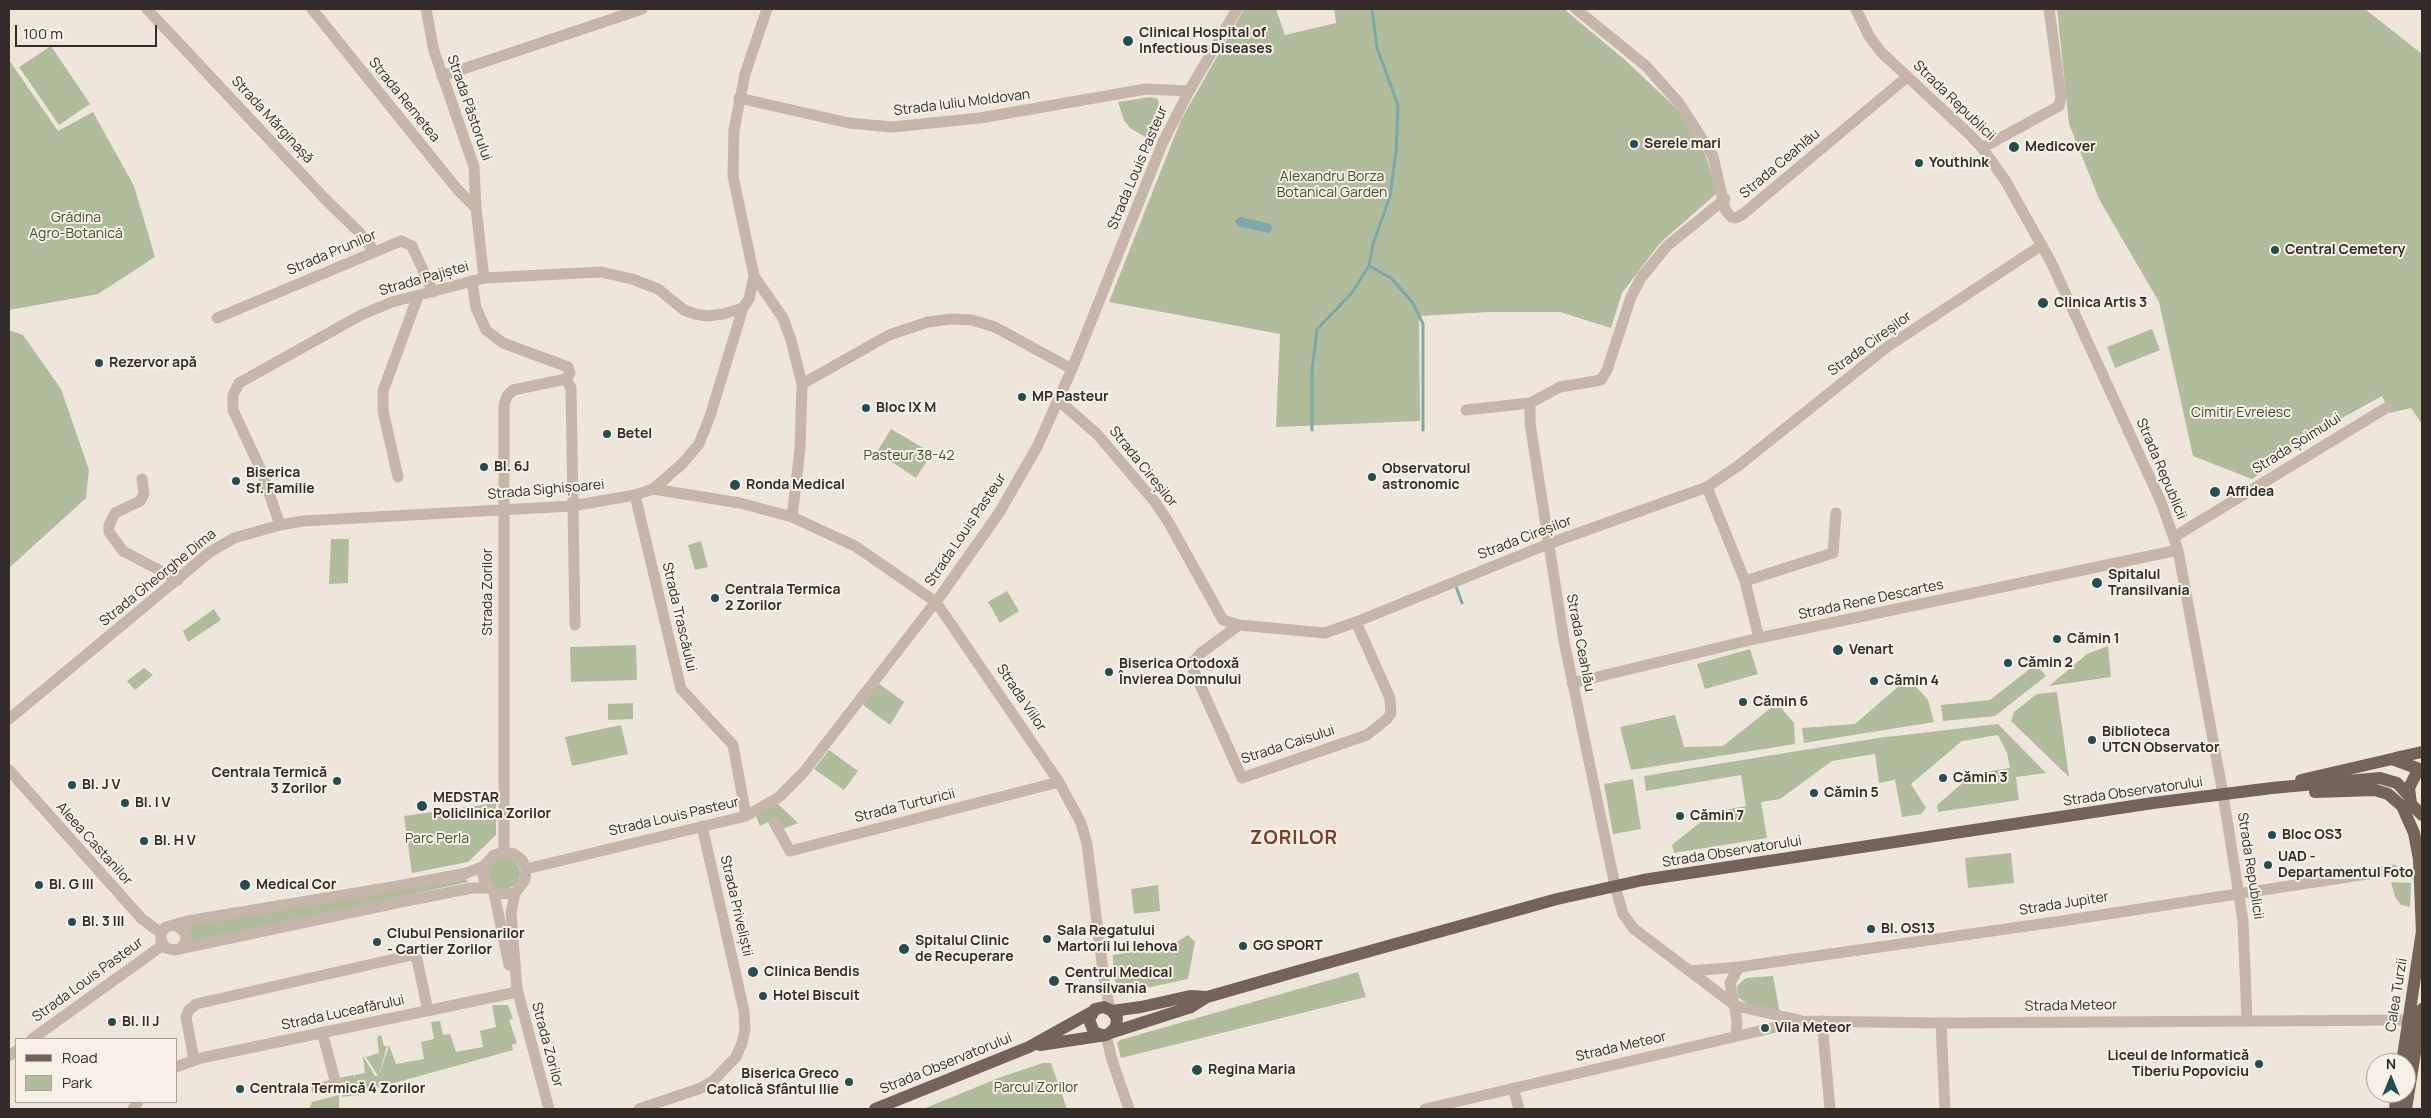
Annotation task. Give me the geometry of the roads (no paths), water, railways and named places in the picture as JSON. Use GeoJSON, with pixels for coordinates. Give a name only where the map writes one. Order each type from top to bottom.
{"type":"FeatureCollection","features":[{"type":"Feature","properties":{"kind":"main road","name":"Strada Observatorului"},"geometry":{"type":"LineString","coordinates":[[2272,788],[2422,752]]}},
{"type":"Feature","properties":{"kind":"main road"},"geometry":{"type":"LineString","coordinates":[[2392,759],[2422,770],[2411,781],[2409,796]]}},
{"type":"Feature","properties":{"kind":"main road","name":"Strada Observatorului"},"geometry":{"type":"LineString","coordinates":[[1029,1047],[1106,1034],[1191,1007],[1207,997],[1557,899],[1615,886],[2223,794],[2380,778],[2397,783],[2409,796],[2411,804],[2422,815]]}},
{"type":"Feature","properties":{"kind":"main road","name":"Calea Turzii"},"geometry":{"type":"LineString","coordinates":[[2272,788],[2328,792],[2375,790],[2388,794],[2398,802],[2409,820],[2419,859],[2422,932],[2404,1053]]}},
{"type":"Feature","properties":{"kind":"main road","name":"Strada Observatorului"},"geometry":{"type":"LineString","coordinates":[[1111,1010],[1127,1009],[1190,996],[1207,997]]}},
{"type":"Feature","properties":{"kind":"main road"},"geometry":{"type":"LineString","coordinates":[[1101,1007],[1111,1010],[1117,1022],[1106,1034],[1094,1032],[1089,1024],[1094,1011],[1101,1007]]}},
{"type":"Feature","properties":{"kind":"main road","name":"Calea Turzii"},"geometry":{"type":"LineString","coordinates":[[2406,1109],[2422,1009]]}},
{"type":"Feature","properties":{"kind":"main road","name":"Strada Observatorului"},"geometry":{"type":"LineString","coordinates":[[875,1109],[1029,1047],[1094,1011]]}},
{"type":"Feature","properties":{"kind":"street","name":"Strada Mărginașă"},"geometry":{"type":"LineString","coordinates":[[147,9],[326,200],[359,232],[375,252]]}},
{"type":"Feature","properties":{"kind":"street","name":"Strada Remetea"},"geometry":{"type":"LineString","coordinates":[[312,9],[457,189],[476,208]]}},
{"type":"Feature","properties":{"kind":"street","name":"Strada Păstorului"},"geometry":{"type":"LineString","coordinates":[[426,9],[430,33],[442,76],[474,167],[476,208],[484,278]]}},
{"type":"Feature","properties":{"kind":"street"},"geometry":{"type":"LineString","coordinates":[[442,76],[642,9]]}},
{"type":"Feature","properties":{"kind":"street"},"geometry":{"type":"LineString","coordinates":[[767,9],[739,98],[734,130],[732,169],[754,276],[783,318],[791,340],[802,384],[800,450],[792,517]]}},
{"type":"Feature","properties":{"kind":"street","name":"Strada Louis Pasteur"},"geometry":{"type":"LineString","coordinates":[[526,869],[746,816],[780,797],[803,773],[936,602],[999,513],[1037,447],[1072,369],[1163,142],[1189,91],[1237,9]]}},
{"type":"Feature","properties":{"kind":"street"},"geometry":{"type":"LineString","coordinates":[[1576,9],[1646,66],[1679,103],[1706,142],[1713,156],[1725,199]]}},
{"type":"Feature","properties":{"kind":"street","name":"Strada Republicii"},"geometry":{"type":"LineString","coordinates":[[1856,9],[1875,45],[1982,148],[2010,188],[2042,245],[2095,355],[2161,502],[2178,550],[2223,794],[2246,951],[2247,1019]]}},
{"type":"Feature","properties":{"kind":"street"},"geometry":{"type":"LineString","coordinates":[[1982,148],[2054,111],[2060,106],[2061,97],[2049,9]]}},
{"type":"Feature","properties":{"kind":"street","name":"Strada Ceahlău"},"geometry":{"type":"LineString","coordinates":[[1725,199],[1725,209],[1731,217],[1736,218],[1743,214],[1907,77]]}},
{"type":"Feature","properties":{"kind":"street","name":"Strada Iuliu Moldovan"},"geometry":{"type":"LineString","coordinates":[[739,98],[841,121],[892,127],[980,118],[1146,89],[1189,91]]}},
{"type":"Feature","properties":{"kind":"street","name":"Strada Ceahlău"},"geometry":{"type":"LineString","coordinates":[[1466,410],[1530,403],[1560,387],[1601,380],[1607,370],[1631,297],[1641,278],[1667,246],[1725,199]]}},
{"type":"Feature","properties":{"kind":"street","name":"Strada Prunilor"},"geometry":{"type":"LineString","coordinates":[[217,318],[400,240],[408,243],[415,251],[433,292]]}},
{"type":"Feature","properties":{"kind":"street","name":"Strada Cireșilor"},"geometry":{"type":"LineString","coordinates":[[1058,400],[1097,434],[1140,482],[1169,523],[1223,620],[1239,625],[1315,633],[1336,630],[1548,544],[1707,487],[1738,466],[1887,347],[2042,245]]}},
{"type":"Feature","properties":{"kind":"street","name":"Strada Pajiștei"},"geometry":{"type":"LineString","coordinates":[[280,524],[261,470],[233,410],[232,402],[236,388],[240,383],[361,315],[392,302],[484,278],[601,272],[632,278],[658,289],[684,310],[695,314],[707,316],[723,314],[743,308]]}},
{"type":"Feature","properties":{"kind":"street"},"geometry":{"type":"LineString","coordinates":[[743,308],[749,299],[754,276]]}},
{"type":"Feature","properties":{"kind":"street"},"geometry":{"type":"LineString","coordinates":[[472,281],[480,320],[494,338],[567,373],[571,388],[575,625]]}},
{"type":"Feature","properties":{"kind":"street"},"geometry":{"type":"LineString","coordinates":[[398,477],[383,411],[383,391],[418,296]]}},
{"type":"Feature","properties":{"kind":"street","name":"Strada Sighișoarei"},"geometry":{"type":"LineString","coordinates":[[412,514],[572,506],[635,495],[653,489],[682,464],[699,444],[710,416],[743,308]]}},
{"type":"Feature","properties":{"kind":"street"},"geometry":{"type":"LineString","coordinates":[[802,384],[889,335],[928,322],[951,319],[972,320],[995,327],[1072,369]]}},
{"type":"Feature","properties":{"kind":"street","name":"Strada Zorilor"},"geometry":{"type":"LineString","coordinates":[[504,852],[504,405],[507,396],[519,388],[567,373]]}},
{"type":"Feature","properties":{"kind":"street","name":"Strada Ceahlău"},"geometry":{"type":"LineString","coordinates":[[1530,403],[1530,423],[1548,544],[1572,683],[1615,886]]}},
{"type":"Feature","properties":{"kind":"street","name":"Strada Șoimului"},"geometry":{"type":"LineString","coordinates":[[2174,537],[2386,408]]}},
{"type":"Feature","properties":{"kind":"street"},"geometry":{"type":"LineString","coordinates":[[142,479],[144,494],[140,501],[115,513],[108,525],[109,532],[123,551],[178,580]]}},
{"type":"Feature","properties":{"kind":"street"},"geometry":{"type":"LineString","coordinates":[[1707,487],[1746,581],[1759,638]]}},
{"type":"Feature","properties":{"kind":"street","name":"Strada Viilor"},"geometry":{"type":"LineString","coordinates":[[653,489],[740,503],[792,517],[855,546],[936,602],[1059,782],[1081,823],[1087,844],[1106,994],[1111,1010]]}},
{"type":"Feature","properties":{"kind":"street","name":"Strada Trascăului"},"geometry":{"type":"LineString","coordinates":[[635,495],[681,689],[733,745],[746,816]]}},
{"type":"Feature","properties":{"kind":"street"},"geometry":{"type":"LineString","coordinates":[[1746,581],[1833,553],[1836,513]]}},
{"type":"Feature","properties":{"kind":"street","name":"Strada Gheorghe Dima"},"geometry":{"type":"LineString","coordinates":[[9,719],[219,546],[251,532],[280,524],[412,514]]}},
{"type":"Feature","properties":{"kind":"street","name":"Strada Rene Descartes"},"geometry":{"type":"LineString","coordinates":[[1572,683],[1759,638],[2178,550]]}},
{"type":"Feature","properties":{"kind":"street","name":"Strada Caisului"},"geometry":{"type":"LineString","coordinates":[[1239,625],[1196,658],[1192,667],[1242,778],[1366,734],[1387,719],[1391,713],[1390,698],[1356,622]]}},
{"type":"Feature","properties":{"kind":"street","name":"Aleea Castanilor"},"geometry":{"type":"LineString","coordinates":[[9,770],[162,939]]}},
{"type":"Feature","properties":{"kind":"street","name":"Strada Turturicii"},"geometry":{"type":"LineString","coordinates":[[774,822],[790,851],[1059,782]]}},
{"type":"Feature","properties":{"kind":"street","name":"Strada Priveliștii"},"geometry":{"type":"LineString","coordinates":[[639,1109],[701,1088],[714,1081],[736,1057],[745,1030],[744,1011],[702,826]]}},
{"type":"Feature","properties":{"kind":"street"},"geometry":{"type":"LineString","coordinates":[[484,866],[490,858],[504,852],[518,857],[526,869]]}},
{"type":"Feature","properties":{"kind":"street","name":"Strada Louis Pasteur"},"geometry":{"type":"LineString","coordinates":[[33,1038],[162,939],[166,927],[187,920],[467,873],[484,866]]}},
{"type":"Feature","properties":{"kind":"street","name":"Strada Zorilor"},"geometry":{"type":"LineString","coordinates":[[484,866],[484,880],[492,890],[503,940],[549,1109]]}},
{"type":"Feature","properties":{"kind":"street","name":"Strada Zorilor"},"geometry":{"type":"LineString","coordinates":[[517,991],[511,913],[515,893],[523,885],[526,869]]}},
{"type":"Feature","properties":{"kind":"street","name":"Strada Jupiter"},"geometry":{"type":"LineString","coordinates":[[1690,971],[1739,967],[2062,921],[2393,870]]}},
{"type":"Feature","properties":{"kind":"street"},"geometry":{"type":"LineString","coordinates":[[1615,886],[1622,914],[1628,923],[1736,1006],[1802,1021]]}},
{"type":"Feature","properties":{"kind":"street","name":"Strada Louis Pasteur"},"geometry":{"type":"LineString","coordinates":[[162,939],[174,950],[472,888],[492,890]]}},
{"type":"Feature","properties":{"kind":"street"},"geometry":{"type":"LineString","coordinates":[[492,890],[504,895],[515,893]]}},
{"type":"Feature","properties":{"kind":"street"},"geometry":{"type":"LineString","coordinates":[[176,925],[185,933],[186,941],[181,948]]}},
{"type":"Feature","properties":{"kind":"street"},"geometry":{"type":"LineString","coordinates":[[194,1060],[186,1017],[189,1010],[196,1004],[412,955],[417,959],[428,1011]]}},
{"type":"Feature","properties":{"kind":"street"},"geometry":{"type":"LineString","coordinates":[[1736,1035],[1738,1021],[1730,983],[1739,967]]}},
{"type":"Feature","properties":{"kind":"street","name":"Strada Viilor"},"geometry":{"type":"LineString","coordinates":[[1094,1011],[1100,1001],[1104,979]]}},
{"type":"Feature","properties":{"kind":"street","name":"Strada Luceafărului"},"geometry":{"type":"LineString","coordinates":[[178,1066],[194,1060],[517,991]]}},
{"type":"Feature","properties":{"kind":"street"},"geometry":{"type":"LineString","coordinates":[[1106,994],[1115,1003],[1127,1009]]}},
{"type":"Feature","properties":{"kind":"street","name":"Strada Meteor"},"geometry":{"type":"LineString","coordinates":[[1425,1109],[1802,1021],[1940,1023],[2247,1019],[2409,1020]]}},
{"type":"Feature","properties":{"kind":"street"},"geometry":{"type":"LineString","coordinates":[[1822,1020],[1830,1109]]}},
{"type":"Feature","properties":{"kind":"street"},"geometry":{"type":"LineString","coordinates":[[1940,1023],[1945,1109]]}},
{"type":"Feature","properties":{"kind":"street"},"geometry":{"type":"LineString","coordinates":[[317,1089],[336,1084],[322,1032]]}},
{"type":"Feature","properties":{"kind":"street"},"geometry":{"type":"LineString","coordinates":[[1106,1034],[1112,1060],[1129,1109]]}},
{"type":"Feature","properties":{"kind":"street"},"geometry":{"type":"LineString","coordinates":[[1514,1088],[1519,1109]]}},
{"type":"Feature","properties":{"kind":"water"},"geometry":{"type":"Polygon","coordinates":[[[1240,217],[1271,224],[1272,230],[1269,233],[1237,226],[1235,220],[1240,217]]]}},
{"type":"Feature","properties":{"kind":"waterway"},"geometry":{"type":"LineString","coordinates":[[1312,430],[1312,371],[1317,329],[1351,294],[1369,266],[1373,244],[1390,196],[1396,152],[1398,105],[1377,48],[1372,9]]}},
{"type":"Feature","properties":{"kind":"waterway"},"geometry":{"type":"LineString","coordinates":[[1369,266],[1391,278],[1413,303],[1423,324],[1423,430]]}},
{"type":"Feature","properties":{"kind":"waterway"},"geometry":{"type":"LineString","coordinates":[[1455,584],[1462,603]]}},
{"type":"Feature","properties":{"kind":"place","name":"Clinical Hospital of Infectious Diseases"},"geometry":{"type":"Point","coordinates":[1128,41]}},
{"type":"Feature","properties":{"kind":"place","name":"Serele mari"},"geometry":{"type":"Point","coordinates":[1634,144]}},
{"type":"Feature","properties":{"kind":"place","name":"Medicover"},"geometry":{"type":"Point","coordinates":[2014,147]}},
{"type":"Feature","properties":{"kind":"place","name":"Youthink"},"geometry":{"type":"Point","coordinates":[1919,163]}},
{"type":"Feature","properties":{"kind":"place","name":"Central Cemetery"},"geometry":{"type":"Point","coordinates":[2275,250]}},
{"type":"Feature","properties":{"kind":"place","name":"Clinica Artis 3"},"geometry":{"type":"Point","coordinates":[2043,303]}},
{"type":"Feature","properties":{"kind":"place","name":"Rezervor apă"},"geometry":{"type":"Point","coordinates":[99,363]}},
{"type":"Feature","properties":{"kind":"place","name":"MP Pasteur"},"geometry":{"type":"Point","coordinates":[1022,397]}},
{"type":"Feature","properties":{"kind":"place","name":"Bloc IX M"},"geometry":{"type":"Point","coordinates":[866,408]}},
{"type":"Feature","properties":{"kind":"place","name":"Betel"},"geometry":{"type":"Point","coordinates":[607,434]}},
{"type":"Feature","properties":{"kind":"place","name":"Bl. 6J"},"geometry":{"type":"Point","coordinates":[484,467]}},
{"type":"Feature","properties":{"kind":"place","name":"Observatorul astronomic"},"geometry":{"type":"Point","coordinates":[1372,477]}},
{"type":"Feature","properties":{"kind":"place","name":"Biserica Sf. Familie"},"geometry":{"type":"Point","coordinates":[236,481]}},
{"type":"Feature","properties":{"kind":"place","name":"Ronda Medical"},"geometry":{"type":"Point","coordinates":[735,485]}},
{"type":"Feature","properties":{"kind":"place","name":"Affidea"},"geometry":{"type":"Point","coordinates":[2215,492]}},
{"type":"Feature","properties":{"kind":"place","name":"Spitalul Transilvania"},"geometry":{"type":"Point","coordinates":[2097,583]}},
{"type":"Feature","properties":{"kind":"place","name":"Centrala Termica 2 Zorilor"},"geometry":{"type":"Point","coordinates":[715,598]}},
{"type":"Feature","properties":{"kind":"place","name":"Cămin 1"},"geometry":{"type":"Point","coordinates":[2057,639]}},
{"type":"Feature","properties":{"kind":"place","name":"Venart"},"geometry":{"type":"Point","coordinates":[1838,650]}},
{"type":"Feature","properties":{"kind":"place","name":"Cămin 2"},"geometry":{"type":"Point","coordinates":[2008,663]}},
{"type":"Feature","properties":{"kind":"place","name":"Biserica Ortodoxă Învierea Domnului"},"geometry":{"type":"Point","coordinates":[1109,672]}},
{"type":"Feature","properties":{"kind":"place","name":"Cămin 4"},"geometry":{"type":"Point","coordinates":[1874,681]}},
{"type":"Feature","properties":{"kind":"place","name":"Cămin 6"},"geometry":{"type":"Point","coordinates":[1743,702]}},
{"type":"Feature","properties":{"kind":"place","name":"Biblioteca UTCN Observator"},"geometry":{"type":"Point","coordinates":[2092,740]}},
{"type":"Feature","properties":{"kind":"place","name":"Cămin 3"},"geometry":{"type":"Point","coordinates":[1943,778]}},
{"type":"Feature","properties":{"kind":"place","name":"Centrala Termică 3 Zorilor"},"geometry":{"type":"Point","coordinates":[337,781]}},
{"type":"Feature","properties":{"kind":"place","name":"Bl. J V"},"geometry":{"type":"Point","coordinates":[72,785]}},
{"type":"Feature","properties":{"kind":"place","name":"Cămin 5"},"geometry":{"type":"Point","coordinates":[1814,793]}},
{"type":"Feature","properties":{"kind":"place","name":"Bl. I V"},"geometry":{"type":"Point","coordinates":[125,803]}},
{"type":"Feature","properties":{"kind":"place","name":"MEDSTAR Policlinica Zorilor"},"geometry":{"type":"Point","coordinates":[422,806]}},
{"type":"Feature","properties":{"kind":"place","name":"Cămin 7"},"geometry":{"type":"Point","coordinates":[1680,816]}},
{"type":"Feature","properties":{"kind":"place","name":"Bloc OS3"},"geometry":{"type":"Point","coordinates":[2272,835]}},
{"type":"Feature","properties":{"kind":"place","name":"Bl. H V"},"geometry":{"type":"Point","coordinates":[144,841]}},
{"type":"Feature","properties":{"kind":"place","name":"UAD - Departamentul Foto"},"geometry":{"type":"Point","coordinates":[2268,865]}},
{"type":"Feature","properties":{"kind":"place","name":"Bl. G III"},"geometry":{"type":"Point","coordinates":[39,885]}},
{"type":"Feature","properties":{"kind":"place","name":"Medical Cor"},"geometry":{"type":"Point","coordinates":[245,885]}},
{"type":"Feature","properties":{"kind":"place","name":"Bl. 3 III"},"geometry":{"type":"Point","coordinates":[72,922]}},
{"type":"Feature","properties":{"kind":"place","name":"Bl. OS13"},"geometry":{"type":"Point","coordinates":[1871,929]}},
{"type":"Feature","properties":{"kind":"place","name":"Sala Regatului Martorii lui Iehova"},"geometry":{"type":"Point","coordinates":[1047,939]}},
{"type":"Feature","properties":{"kind":"place","name":"Clubul Pensionarilor - Cartier Zorilor"},"geometry":{"type":"Point","coordinates":[377,942]}},
{"type":"Feature","properties":{"kind":"place","name":"GG SPORT"},"geometry":{"type":"Point","coordinates":[1243,946]}},
{"type":"Feature","properties":{"kind":"place","name":"Spitalul Clinic de Recuperare"},"geometry":{"type":"Point","coordinates":[904,949]}},
{"type":"Feature","properties":{"kind":"place","name":"Clinica Bendis"},"geometry":{"type":"Point","coordinates":[753,972]}},
{"type":"Feature","properties":{"kind":"place","name":"Centrul Medical Transilvania"},"geometry":{"type":"Point","coordinates":[1054,981]}},
{"type":"Feature","properties":{"kind":"place","name":"Hotel Biscuit"},"geometry":{"type":"Point","coordinates":[763,996]}},
{"type":"Feature","properties":{"kind":"place","name":"Bl. II J"},"geometry":{"type":"Point","coordinates":[112,1022]}},
{"type":"Feature","properties":{"kind":"place","name":"Vila Meteor"},"geometry":{"type":"Point","coordinates":[1765,1028]}},
{"type":"Feature","properties":{"kind":"place","name":"Liceul de Informatică Tiberiu Popoviciu"},"geometry":{"type":"Point","coordinates":[2259,1064]}},
{"type":"Feature","properties":{"kind":"place","name":"Regina Maria"},"geometry":{"type":"Point","coordinates":[1197,1070]}},
{"type":"Feature","properties":{"kind":"place","name":"Biserica Greco Catolică Sfântul Ilie"},"geometry":{"type":"Point","coordinates":[849,1082]}},
{"type":"Feature","properties":{"kind":"place","name":"Centrala Termică 4 Zorilor"},"geometry":{"type":"Point","coordinates":[240,1089]}},
{"type":"Feature","properties":{"kind":"district","name":"ZORILOR"},"geometry":{"type":"Point","coordinates":[1294,839]}},
{"type":"Feature","properties":{"kind":"park label","name":"Alexandru Borza Botanical Garden"},"geometry":{"type":"Point","coordinates":[1332,186]}},
{"type":"Feature","properties":{"kind":"park label","name":"Grădina Agro-Botanică"},"geometry":{"type":"Point","coordinates":[76,226]}},
{"type":"Feature","properties":{"kind":"park label","name":"Cimitir Evreiesc"},"geometry":{"type":"Point","coordinates":[2241,413]}},
{"type":"Feature","properties":{"kind":"park label","name":"Pasteur 38-42"},"geometry":{"type":"Point","coordinates":[909,456]}},
{"type":"Feature","properties":{"kind":"park label","name":"Parc Perla"},"geometry":{"type":"Point","coordinates":[437,839]}},
{"type":"Feature","properties":{"kind":"park label","name":"Parcul Zorilor"},"geometry":{"type":"Point","coordinates":[1036,1088]}}]}
